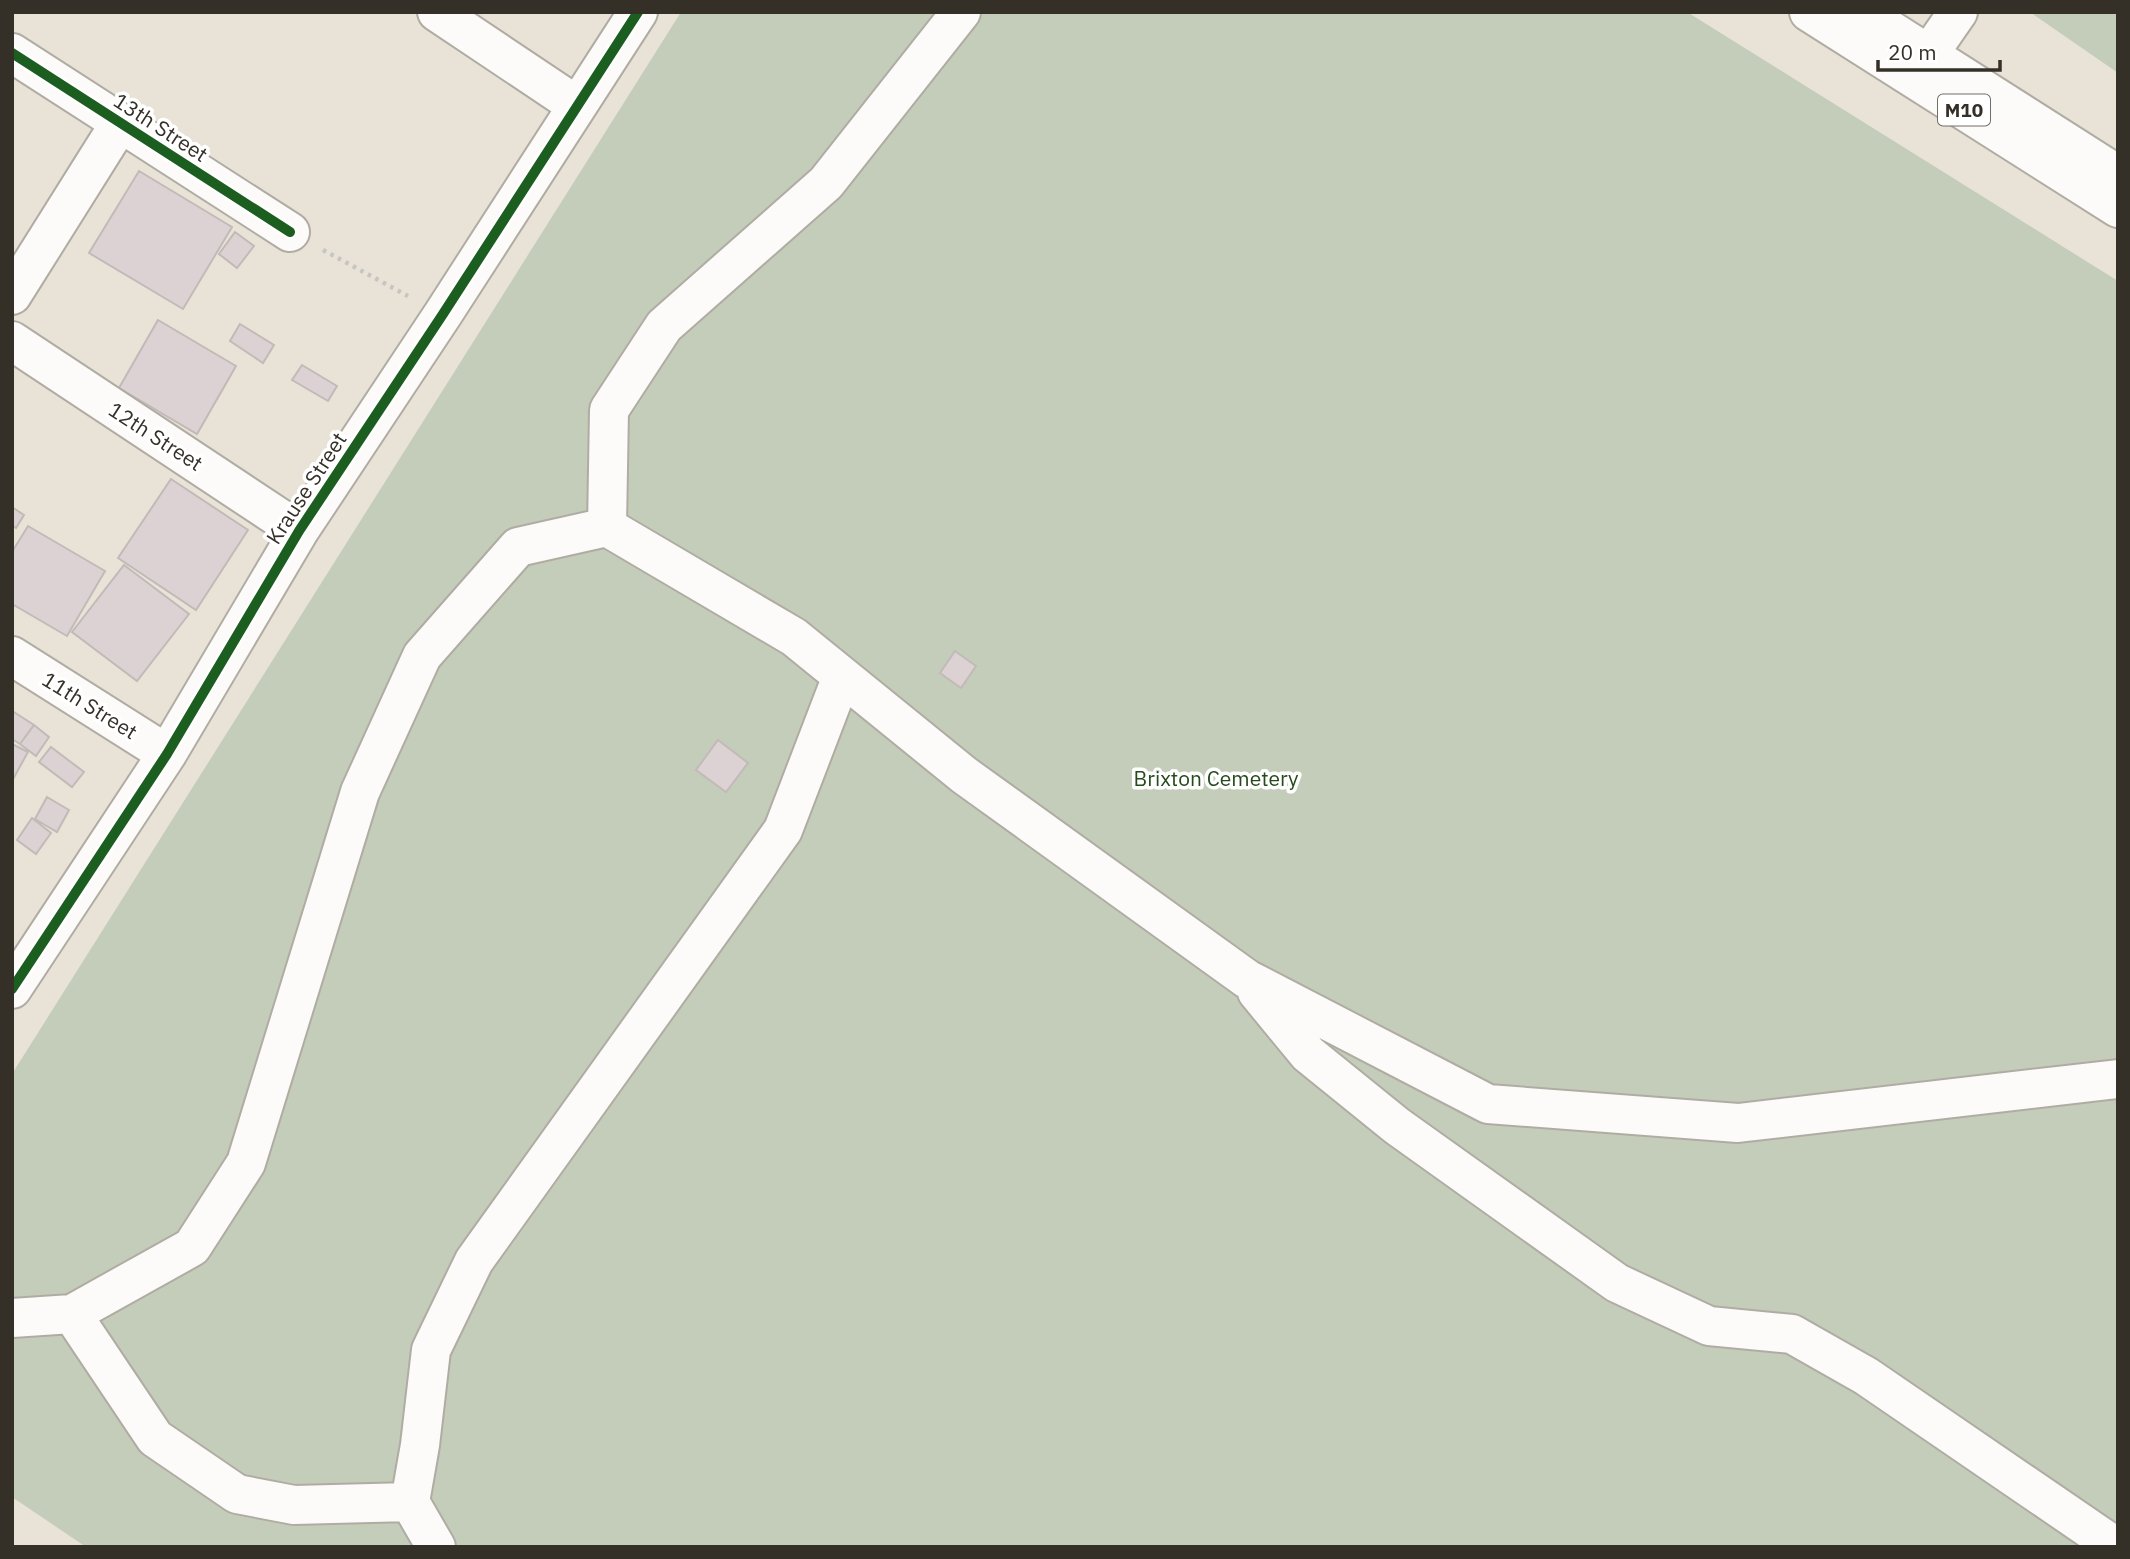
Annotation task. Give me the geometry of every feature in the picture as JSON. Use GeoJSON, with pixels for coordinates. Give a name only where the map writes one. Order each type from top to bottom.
{"type":"FeatureCollection","features":[{"type":"Feature","properties":{"kind":"street"},"geometry":{"type":"LineString","coordinates":[[437,12],[576,105]]}},
{"type":"Feature","properties":{"kind":"street","name":"Krause Street"},"geometry":{"type":"LineString","coordinates":[[15,979],[167,754],[299,531],[638,12]]}},
{"type":"Feature","properties":{"kind":"street"},"geometry":{"type":"LineString","coordinates":[[607,527],[609,410],[664,326],[825,183],[961,12]]}},
{"type":"Feature","properties":{"kind":"street","name":"M10"},"geometry":{"type":"LineString","coordinates":[[1809,12],[1921,66],[2118,175]]}},
{"type":"Feature","properties":{"kind":"street","name":"M10"},"geometry":{"type":"LineString","coordinates":[[1862,12],[1921,66],[2118,208]]}},
{"type":"Feature","properties":{"kind":"street"},"geometry":{"type":"LineString","coordinates":[[1921,66],[1958,12]]}},
{"type":"Feature","properties":{"kind":"street","name":"13th Street"},"geometry":{"type":"LineString","coordinates":[[12,52],[290,232]]}},
{"type":"Feature","properties":{"kind":"street"},"geometry":{"type":"LineString","coordinates":[[12,295],[120,123]]}},
{"type":"Feature","properties":{"kind":"street","name":"12th Street"},"geometry":{"type":"LineString","coordinates":[[12,341],[299,531]]}},
{"type":"Feature","properties":{"kind":"street"},"geometry":{"type":"LineString","coordinates":[[12,1318],[72,1314],[192,1247],[246,1163],[360,792],[422,656],[519,547],[607,527],[794,637],[964,775],[1247,979],[1488,1104],[1738,1123],[2118,1079]]}},
{"type":"Feature","properties":{"kind":"street","name":"11th Street"},"geometry":{"type":"LineString","coordinates":[[12,656],[167,754]]}},
{"type":"Feature","properties":{"kind":"street"},"geometry":{"type":"LineString","coordinates":[[436,1547],[410,1502],[420,1445],[431,1350],[474,1261],[783,830],[842,676]]}},
{"type":"Feature","properties":{"kind":"street"},"geometry":{"type":"LineString","coordinates":[[1247,979],[1308,1054],[1397,1126],[1617,1283],[1709,1326],[1792,1334],[1866,1376],[2116,1547]]}},
{"type":"Feature","properties":{"kind":"street"},"geometry":{"type":"LineString","coordinates":[[72,1314],[155,1438],[237,1493],[294,1505],[410,1502]]}},
{"type":"Feature","properties":{"kind":"path"},"geometry":{"type":"LineString","coordinates":[[290,232],[443,314]]}},
{"type":"Feature","properties":{"kind":"green space","name":"Brixton Cemetery"},"geometry":{"type":"Polygon","coordinates":[[[681,12],[1687,12],[2118,281],[2118,1547],[86,1547],[12,1497],[12,1074],[681,12]]]}},
{"type":"Feature","properties":{"kind":"green space"},"geometry":{"type":"Polygon","coordinates":[[[2030,12],[2118,12],[2118,73],[2030,12]]]}},
{"type":"Feature","properties":{"kind":"building"},"geometry":{"type":"Polygon","coordinates":[[[139,171],[232,227],[183,309],[89,253],[139,171]]]}},
{"type":"Feature","properties":{"kind":"building"},"geometry":{"type":"Polygon","coordinates":[[[235,232],[254,246],[237,268],[219,254],[235,232]]]}},
{"type":"Feature","properties":{"kind":"building"},"geometry":{"type":"Polygon","coordinates":[[[158,320],[236,366],[197,434],[119,388],[158,320]]]}},
{"type":"Feature","properties":{"kind":"building"},"geometry":{"type":"Polygon","coordinates":[[[240,324],[274,345],[263,363],[230,341],[240,324]]]}},
{"type":"Feature","properties":{"kind":"building"},"geometry":{"type":"Polygon","coordinates":[[[302,365],[337,386],[328,401],[292,380],[302,365]]]}},
{"type":"Feature","properties":{"kind":"building"},"geometry":{"type":"Polygon","coordinates":[[[171,479],[248,530],[196,610],[118,558],[171,479]]]}},
{"type":"Feature","properties":{"kind":"building"},"geometry":{"type":"Polygon","coordinates":[[[12,507],[24,515],[16,528],[12,525],[12,507]]]}},
{"type":"Feature","properties":{"kind":"building"},"geometry":{"type":"Polygon","coordinates":[[[28,526],[105,571],[67,636],[12,604],[12,552],[28,526]]]}},
{"type":"Feature","properties":{"kind":"building"},"geometry":{"type":"Polygon","coordinates":[[[124,565],[189,614],[137,681],[72,632],[124,565]]]}},
{"type":"Feature","properties":{"kind":"building"},"geometry":{"type":"Polygon","coordinates":[[[955,651],[976,666],[961,688],[940,673],[955,651]]]}},
{"type":"Feature","properties":{"kind":"building"},"geometry":{"type":"Polygon","coordinates":[[[14,712],[34,725],[20,744],[12,739],[14,712]]]}},
{"type":"Feature","properties":{"kind":"building"},"geometry":{"type":"Polygon","coordinates":[[[34,725],[49,737],[36,756],[20,744],[34,725]]]}},
{"type":"Feature","properties":{"kind":"building"},"geometry":{"type":"Polygon","coordinates":[[[718,740],[748,763],[726,792],[696,770],[718,740]]]}},
{"type":"Feature","properties":{"kind":"building"},"geometry":{"type":"Polygon","coordinates":[[[12,744],[28,752],[12,781],[12,744]]]}},
{"type":"Feature","properties":{"kind":"building"},"geometry":{"type":"Polygon","coordinates":[[[51,747],[84,772],[72,787],[39,762],[51,747]]]}},
{"type":"Feature","properties":{"kind":"building"},"geometry":{"type":"Polygon","coordinates":[[[47,797],[69,810],[57,832],[35,819],[47,797]]]}},
{"type":"Feature","properties":{"kind":"building"},"geometry":{"type":"Polygon","coordinates":[[[32,818],[51,833],[36,854],[17,840],[32,818]]]}},
{"type":"Feature","properties":{"kind":"cycle path"},"geometry":{"type":"LineString","coordinates":[[12,989],[167,754],[299,531],[638,12]]}},
{"type":"Feature","properties":{"kind":"cycle path"},"geometry":{"type":"LineString","coordinates":[[12,53],[290,232]]}}]}
